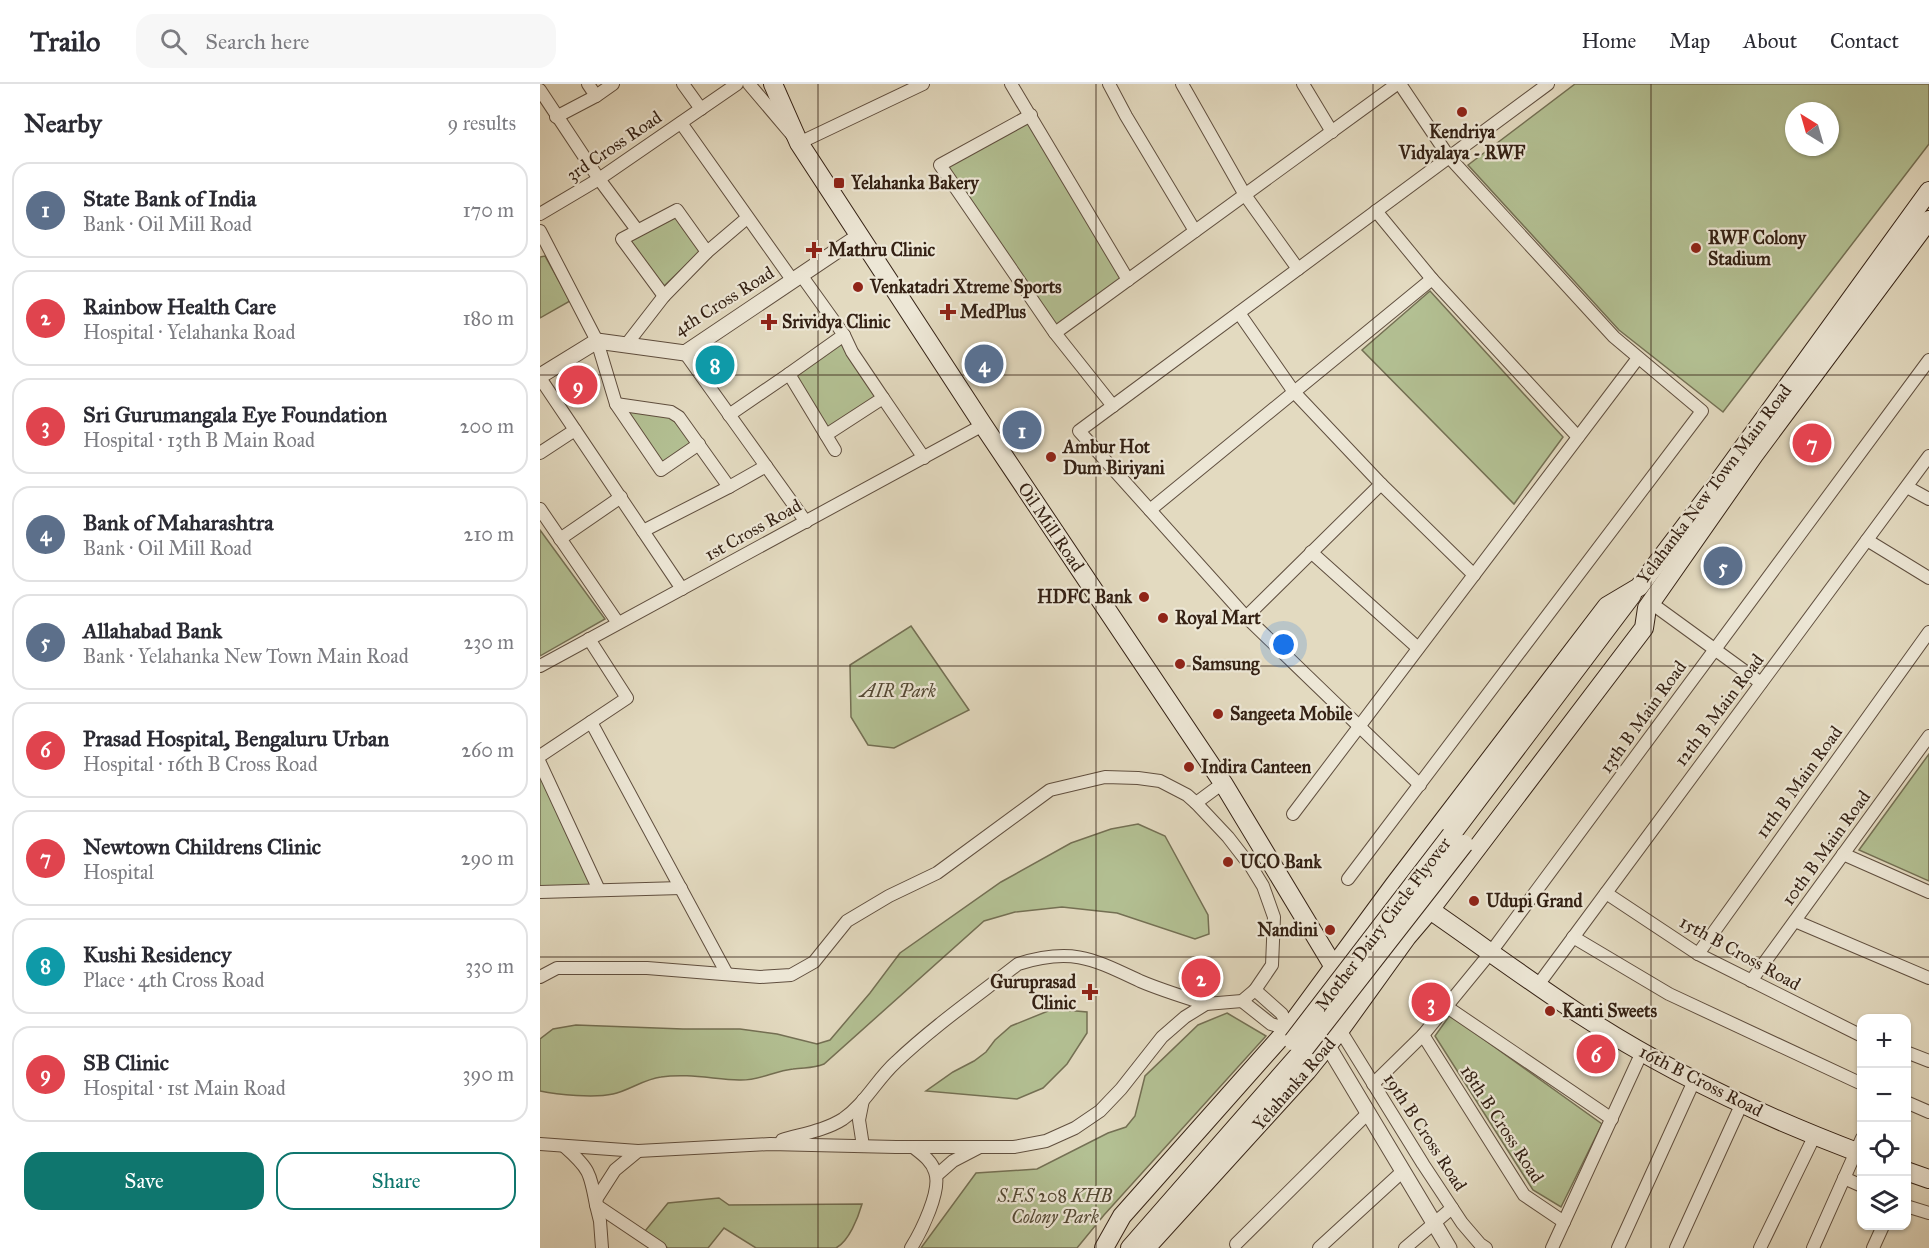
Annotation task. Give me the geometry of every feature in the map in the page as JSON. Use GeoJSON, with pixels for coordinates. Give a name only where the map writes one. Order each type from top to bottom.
{"type":"FeatureCollection","features":[{"type":"Feature","properties":{"kind":"main road","name":"Oil Mill Road"},"geometry":{"type":"LineString","coordinates":[[773,84],[799,142],[983,425],[1223,783],[1334,967],[1367,994]]}},
{"type":"Feature","properties":{"kind":"main road","name":"Yelahanka New Town Main Road"},"geometry":{"type":"LineString","coordinates":[[1430,910],[1644,628],[1649,605],[1754,455],[1921,230],[1929,191]]}},
{"type":"Feature","properties":{"kind":"main road","name":"Yelahanka New Town Main Road"},"geometry":{"type":"LineString","coordinates":[[1334,967],[1607,606],[1639,587],[1711,492],[1921,230]]}},
{"type":"Feature","properties":{"kind":"main road","name":"Mother Dairy Circle Flyover"},"geometry":{"type":"LineString","coordinates":[[1458,839],[1639,587]]}},
{"type":"Feature","properties":{"kind":"main road","name":"Mother Dairy Circle Flyover"},"geometry":{"type":"LineString","coordinates":[[1130,1248],[1649,605]]}},
{"type":"Feature","properties":{"kind":"main road","name":"16th B Cross Road"},"geometry":{"type":"LineString","coordinates":[[1394,885],[1581,1015],[1694,1082],[1815,1135],[1857,1147]]}},
{"type":"Feature","properties":{"kind":"main road","name":"Yelahanka Road"},"geometry":{"type":"LineString","coordinates":[[1146,1248],[1328,1046],[1407,937],[1430,910]]}},
{"type":"Feature","properties":{"kind":"main road"},"geometry":{"type":"LineString","coordinates":[[1104,1248],[1122,1216],[1296,1040],[1334,967]]}},
{"type":"Feature","properties":{"kind":"main road","name":"Mother Dairy Circle Flyover"},"geometry":{"type":"LineString","coordinates":[[1109,1248],[1296,1040]]}},
{"type":"Feature","properties":{"kind":"main road"},"geometry":{"type":"LineString","coordinates":[[1911,1172],[1929,1179]]}},
{"type":"Feature","properties":{"kind":"street"},"geometry":{"type":"LineString","coordinates":[[588,84],[596,96]]}},
{"type":"Feature","properties":{"kind":"street"},"geometry":{"type":"LineString","coordinates":[[556,117],[596,96],[613,84]]}},
{"type":"Feature","properties":{"kind":"street"},"geometry":{"type":"LineString","coordinates":[[682,84],[701,109]]}},
{"type":"Feature","properties":{"kind":"street","name":"3rd Cross Road"},"geometry":{"type":"LineString","coordinates":[[540,214],[599,180],[737,84]]}},
{"type":"Feature","properties":{"kind":"street"},"geometry":{"type":"LineString","coordinates":[[749,84],[799,142],[923,84]]}},
{"type":"Feature","properties":{"kind":"street"},"geometry":{"type":"LineString","coordinates":[[1011,84],[1128,280]]}},
{"type":"Feature","properties":{"kind":"street"},"geometry":{"type":"LineString","coordinates":[[1109,84],[1195,231]]}},
{"type":"Feature","properties":{"kind":"street"},"geometry":{"type":"LineString","coordinates":[[1182,84],[1245,195],[1298,269]]}},
{"type":"Feature","properties":{"kind":"street"},"geometry":{"type":"LineString","coordinates":[[1303,84],[1332,132]]}},
{"type":"Feature","properties":{"kind":"street"},"geometry":{"type":"LineString","coordinates":[[1056,333],[1398,84],[1449,158],[1614,337],[1702,411],[1348,879]]}},
{"type":"Feature","properties":{"kind":"street"},"geometry":{"type":"LineString","coordinates":[[1420,785],[1246,617],[1079,431],[1548,84]]}},
{"type":"Feature","properties":{"kind":"street"},"geometry":{"type":"LineString","coordinates":[[540,90],[599,180],[637,230]]}},
{"type":"Feature","properties":{"kind":"street"},"geometry":{"type":"LineString","coordinates":[[1031,115],[940,165],[1056,333],[1113,406]]}},
{"type":"Feature","properties":{"kind":"street"},"geometry":{"type":"LineString","coordinates":[[681,123],[747,218],[844,335],[852,352],[924,458]]}},
{"type":"Feature","properties":{"kind":"street"},"geometry":{"type":"LineString","coordinates":[[664,296],[622,239],[677,210],[707,252]]}},
{"type":"Feature","properties":{"kind":"street"},"geometry":{"type":"LineString","coordinates":[[1376,211],[1432,279],[1578,437]]}},
{"type":"Feature","properties":{"kind":"street"},"geometry":{"type":"LineString","coordinates":[[626,345],[664,296],[707,252],[747,218]]}},
{"type":"Feature","properties":{"kind":"street"},"geometry":{"type":"LineString","coordinates":[[540,231],[597,341],[616,404],[661,470],[699,444]]}},
{"type":"Feature","properties":{"kind":"street","name":"4th Cross Road"},"geometry":{"type":"LineString","coordinates":[[597,341],[685,353],[859,236]]}},
{"type":"Feature","properties":{"kind":"street"},"geometry":{"type":"LineString","coordinates":[[1150,510],[1432,279]]}},
{"type":"Feature","properties":{"kind":"street"},"geometry":{"type":"LineString","coordinates":[[1239,313],[1294,392],[1381,484],[1473,575]]}},
{"type":"Feature","properties":{"kind":"street"},"geometry":{"type":"LineString","coordinates":[[729,415],[844,335]]}},
{"type":"Feature","properties":{"kind":"street"},"geometry":{"type":"LineString","coordinates":[[597,341],[540,377],[682,589]]}},
{"type":"Feature","properties":{"kind":"street"},"geometry":{"type":"LineString","coordinates":[[685,353],[806,522]]}},
{"type":"Feature","properties":{"kind":"street"},"geometry":{"type":"LineString","coordinates":[[1293,814],[1638,358]]}},
{"type":"Feature","properties":{"kind":"street","name":"13th B Main Road"},"geometry":{"type":"LineString","coordinates":[[1373,1084],[1423,1035],[1491,952],[1615,788],[1714,649],[1929,360]]}},
{"type":"Feature","properties":{"kind":"street"},"geometry":{"type":"LineString","coordinates":[[789,374],[835,450]]}},
{"type":"Feature","properties":{"kind":"street"},"geometry":{"type":"LineString","coordinates":[[826,435],[883,398]]}},
{"type":"Feature","properties":{"kind":"street"},"geometry":{"type":"LineString","coordinates":[[616,404],[671,412],[679,417],[729,487]]}},
{"type":"Feature","properties":{"kind":"street","name":"1st Cross Road"},"geometry":{"type":"LineString","coordinates":[[540,666],[983,425]]}},
{"type":"Feature","properties":{"kind":"street"},"geometry":{"type":"LineString","coordinates":[[540,453],[575,430]]}},
{"type":"Feature","properties":{"kind":"street","name":"12th B Main Road"},"geometry":{"type":"LineString","coordinates":[[1538,985],[1929,456]]}},
{"type":"Feature","properties":{"kind":"street"},"geometry":{"type":"LineString","coordinates":[[643,531],[766,466]]}},
{"type":"Feature","properties":{"kind":"street"},"geometry":{"type":"LineString","coordinates":[[1246,617],[1381,484]]}},
{"type":"Feature","properties":{"kind":"street"},"geometry":{"type":"LineString","coordinates":[[1907,486],[1929,499]]}},
{"type":"Feature","properties":{"kind":"street"},"geometry":{"type":"LineString","coordinates":[[560,539],[621,497]]}},
{"type":"Feature","properties":{"kind":"street"},"geometry":{"type":"LineString","coordinates":[[540,509],[618,623]]}},
{"type":"Feature","properties":{"kind":"street"},"geometry":{"type":"LineString","coordinates":[[1867,540],[1929,578]]}},
{"type":"Feature","properties":{"kind":"street"},"geometry":{"type":"LineString","coordinates":[[1311,552],[1418,648]]}},
{"type":"Feature","properties":{"kind":"street"},"geometry":{"type":"LineString","coordinates":[[1649,605],[1761,683]]}},
{"type":"Feature","properties":{"kind":"street","name":"11th B Main Road"},"geometry":{"type":"LineString","coordinates":[[1698,954],[1929,632]]}},
{"type":"Feature","properties":{"kind":"street"},"geometry":{"type":"LineString","coordinates":[[540,756],[627,698],[589,639]]}},
{"type":"Feature","properties":{"kind":"street"},"geometry":{"type":"LineString","coordinates":[[591,722],[727,974]]}},
{"type":"Feature","properties":{"kind":"street","name":"10th B Main Road"},"geometry":{"type":"LineString","coordinates":[[1751,981],[1929,736]]}},
{"type":"Feature","properties":{"kind":"street"},"geometry":{"type":"LineString","coordinates":[[540,763],[598,890]]}},
{"type":"Feature","properties":{"kind":"street"},"geometry":{"type":"LineString","coordinates":[[540,977],[557,968],[647,968],[760,977],[791,975],[814,962],[847,921],[889,896],[937,873],[1050,790],[1105,777],[1138,778],[1160,782],[1186,795],[1228,837],[1252,867],[1263,886],[1274,917],[1272,965],[1255,990],[1242,1001],[1206,1004],[1149,984],[1095,960],[1057,956],[1031,960],[1018,964],[917,1043],[889,1069],[864,1099],[843,1119],[815,1131],[770,1144]]}},
{"type":"Feature","properties":{"kind":"street"},"geometry":{"type":"LineString","coordinates":[[1196,803],[1223,783]]}},
{"type":"Feature","properties":{"kind":"street"},"geometry":{"type":"LineString","coordinates":[[1843,855],[1929,892]]}},
{"type":"Feature","properties":{"kind":"street"},"geometry":{"type":"LineString","coordinates":[[540,892],[681,888]]}},
{"type":"Feature","properties":{"kind":"street","name":"15th B Cross Road"},"geometry":{"type":"LineString","coordinates":[[1606,893],[1698,954],[1857,1034]]}},
{"type":"Feature","properties":{"kind":"street"},"geometry":{"type":"LineString","coordinates":[[1795,921],[1929,978]]}},
{"type":"Feature","properties":{"kind":"street"},"geometry":{"type":"LineString","coordinates":[[1574,937],[1669,994],[1857,1082]]}},
{"type":"Feature","properties":{"kind":"street"},"geometry":{"type":"LineString","coordinates":[[1255,990],[1282,1014],[1296,1040]]}},
{"type":"Feature","properties":{"kind":"street"},"geometry":{"type":"LineString","coordinates":[[1242,1001],[1296,1040],[1328,1046],[1449,1248]]}},
{"type":"Feature","properties":{"kind":"street"},"geometry":{"type":"LineString","coordinates":[[540,1144],[638,1151],[770,1144],[1014,1147],[1038,1143],[1061,1135],[1088,1120],[1111,1100],[1162,1037],[1185,1017],[1206,1004]]}},
{"type":"Feature","properties":{"kind":"street"},"geometry":{"type":"LineString","coordinates":[[1447,1007],[1612,1119]]}},
{"type":"Feature","properties":{"kind":"street","name":"19th B Cross Road"},"geometry":{"type":"LineString","coordinates":[[1340,1030],[1452,1208],[1480,1244],[1486,1248]]}},
{"type":"Feature","properties":{"kind":"street","name":"18th B Cross Road"},"geometry":{"type":"LineString","coordinates":[[1423,1035],[1524,1195],[1564,1222]]}},
{"type":"Feature","properties":{"kind":"street"},"geometry":{"type":"LineString","coordinates":[[1552,1248],[1642,1052]]}},
{"type":"Feature","properties":{"kind":"street"},"geometry":{"type":"LineString","coordinates":[[1911,1054],[1929,1061]]}},
{"type":"Feature","properties":{"kind":"street"},"geometry":{"type":"LineString","coordinates":[[1618,1248],[1694,1082]]}},
{"type":"Feature","properties":{"kind":"street"},"geometry":{"type":"LineString","coordinates":[[863,1146],[859,1120],[864,1099]]}},
{"type":"Feature","properties":{"kind":"street"},"geometry":{"type":"LineString","coordinates":[[1676,1248],[1742,1103]]}},
{"type":"Feature","properties":{"kind":"street"},"geometry":{"type":"LineString","coordinates":[[1911,1104],[1929,1112]]}},
{"type":"Feature","properties":{"kind":"street"},"geometry":{"type":"LineString","coordinates":[[1236,1244],[1368,1113]]}},
{"type":"Feature","properties":{"kind":"street"},"geometry":{"type":"LineString","coordinates":[[1760,1248],[1815,1135]]}},
{"type":"Feature","properties":{"kind":"street"},"geometry":{"type":"LineString","coordinates":[[911,1248],[930,1207],[937,1175],[953,1161],[982,1146]]}},
{"type":"Feature","properties":{"kind":"street"},"geometry":{"type":"LineString","coordinates":[[565,1147],[583,1163],[591,1178],[600,1221],[602,1248]]}},
{"type":"Feature","properties":{"kind":"street"},"geometry":{"type":"LineString","coordinates":[[914,1147],[932,1165],[937,1175]]}},
{"type":"Feature","properties":{"kind":"street"},"geometry":{"type":"LineString","coordinates":[[596,1205],[597,1198],[615,1170],[638,1151]]}},
{"type":"Feature","properties":{"kind":"street"},"geometry":{"type":"LineString","coordinates":[[1813,1248],[1857,1152]]}},
{"type":"Feature","properties":{"kind":"street"},"geometry":{"type":"LineString","coordinates":[[1319,1248],[1403,1171]]}},
{"type":"Feature","properties":{"kind":"street"},"geometry":{"type":"LineString","coordinates":[[1844,1178],[1857,1184]]}},
{"type":"Feature","properties":{"kind":"street"},"geometry":{"type":"LineString","coordinates":[[596,1205],[660,1248]]}},
{"type":"Feature","properties":{"kind":"street"},"geometry":{"type":"LineString","coordinates":[[1405,1248],[1452,1208]]}},
{"type":"Feature","properties":{"kind":"street"},"geometry":{"type":"LineString","coordinates":[[1911,1208],[1929,1213]]}},
{"type":"Feature","properties":{"kind":"street"},"geometry":{"type":"LineString","coordinates":[[1873,1248],[1881,1230]]}},
{"type":"Feature","properties":{"kind":"green space","name":"RWF Colony Stadium"},"geometry":{"type":"Polygon","coordinates":[[[1575,84],[1929,84],[1929,144],[1723,412],[1619,330],[1468,165],[1575,84]]]}},
{"type":"Feature","properties":{"kind":"green space"},"geometry":{"type":"Polygon","coordinates":[[[1031,115],[1128,280],[1055,333],[941,165],[1031,115]]]}},
{"type":"Feature","properties":{"kind":"green space"},"geometry":{"type":"Polygon","coordinates":[[[675,215],[701,251],[663,287],[629,239],[675,215]]]}},
{"type":"Feature","properties":{"kind":"green space"},"geometry":{"type":"Polygon","coordinates":[[[545,256],[570,301],[540,318],[540,257],[545,256]]]}},
{"type":"Feature","properties":{"kind":"green space"},"geometry":{"type":"Polygon","coordinates":[[[1430,291],[1563,437],[1514,504],[1362,350],[1430,291]]]}},
{"type":"Feature","properties":{"kind":"green space"},"geometry":{"type":"Polygon","coordinates":[[[841,340],[881,398],[827,433],[791,375],[841,340]]]}},
{"type":"Feature","properties":{"kind":"green space"},"geometry":{"type":"Polygon","coordinates":[[[624,410],[669,415],[693,443],[661,465],[624,410]]]}},
{"type":"Feature","properties":{"kind":"green space"},"geometry":{"type":"Polygon","coordinates":[[[540,530],[605,619],[540,656],[540,530]]]}},
{"type":"Feature","properties":{"kind":"green space","name":"AIR Park"},"geometry":{"type":"Polygon","coordinates":[[[911,626],[969,710],[894,748],[868,745],[851,717],[850,665],[911,626]]]}},
{"type":"Feature","properties":{"kind":"green space"},"geometry":{"type":"Polygon","coordinates":[[[1929,754],[1929,881],[1859,850],[1929,754]]]}},
{"type":"Feature","properties":{"kind":"green space"},"geometry":{"type":"Polygon","coordinates":[[[540,763],[599,890],[540,892],[540,763]]]}},
{"type":"Feature","properties":{"kind":"green space"},"geometry":{"type":"Polygon","coordinates":[[[1138,824],[1165,836],[1208,915],[1209,934],[1195,939],[1117,913],[1062,907],[1015,912],[984,921],[824,1064],[746,1080],[690,1076],[661,1077],[619,1092],[597,1096],[576,1096],[540,1091],[540,1039],[553,1029],[576,1025],[740,1029],[777,1034],[817,1044],[830,1040],[900,953],[1001,882],[1071,843],[1111,829],[1138,824]]]}},
{"type":"Feature","properties":{"kind":"green space"},"geometry":{"type":"Polygon","coordinates":[[[1053,1009],[1087,1012],[1087,1033],[1067,1064],[1043,1088],[1017,1099],[926,1091],[986,1052],[995,1040],[1011,1026],[1053,1009]]]}},
{"type":"Feature","properties":{"kind":"green space","name":"S.F.S 208 KHB Colony Park"},"geometry":{"type":"Polygon","coordinates":[[[1227,1013],[1266,1036],[1104,1215],[1077,1248],[921,1248],[976,1173],[1037,1169],[1108,1133],[1126,1127],[1135,1116],[1145,1076],[1198,1025],[1227,1013]]]}},
{"type":"Feature","properties":{"kind":"green space"},"geometry":{"type":"Polygon","coordinates":[[[1450,1015],[1602,1124],[1561,1207],[1533,1190],[1435,1036],[1450,1015]]]}},
{"type":"Feature","properties":{"kind":"green space"},"geometry":{"type":"Polygon","coordinates":[[[719,1198],[729,1205],[862,1204],[849,1235],[836,1248],[756,1248],[724,1228],[708,1248],[668,1248],[645,1231],[668,1203],[719,1198]]]}},
{"type":"Feature","properties":{"kind":"place","name":"Kendriya Vidyalaya - RWF"},"geometry":{"type":"Point","coordinates":[1462,112]}},
{"type":"Feature","properties":{"kind":"place","name":"Yelahanka Bakery"},"geometry":{"type":"Point","coordinates":[839,183]}},
{"type":"Feature","properties":{"kind":"place","name":"RWF Colony Stadium"},"geometry":{"type":"Point","coordinates":[1696,248]}},
{"type":"Feature","properties":{"kind":"place","name":"Mathru Clinic"},"geometry":{"type":"Point","coordinates":[814,250]}},
{"type":"Feature","properties":{"kind":"place","name":"Venkatadri Xtreme Sports"},"geometry":{"type":"Point","coordinates":[858,287]}},
{"type":"Feature","properties":{"kind":"place","name":"MedPlus"},"geometry":{"type":"Point","coordinates":[948,312]}},
{"type":"Feature","properties":{"kind":"place","name":"Srividya Clinic"},"geometry":{"type":"Point","coordinates":[769,322]}},
{"type":"Feature","properties":{"kind":"place","name":"Bank of Maharashtra"},"geometry":{"type":"Point","coordinates":[984,364]}},
{"type":"Feature","properties":{"kind":"place","name":"Kushi Residency"},"geometry":{"type":"Point","coordinates":[715,365]}},
{"type":"Feature","properties":{"kind":"place","name":"SB Clinic"},"geometry":{"type":"Point","coordinates":[578,385]}},
{"type":"Feature","properties":{"kind":"place","name":"State Bank of India"},"geometry":{"type":"Point","coordinates":[1022,430]}},
{"type":"Feature","properties":{"kind":"place","name":"Newtown Childrens Clinic"},"geometry":{"type":"Point","coordinates":[1812,443]}},
{"type":"Feature","properties":{"kind":"place","name":"Ambur Hot Dum Biriyani"},"geometry":{"type":"Point","coordinates":[1051,457]}},
{"type":"Feature","properties":{"kind":"place","name":"Allahabad Bank"},"geometry":{"type":"Point","coordinates":[1723,566]}},
{"type":"Feature","properties":{"kind":"place","name":"HDFC Bank"},"geometry":{"type":"Point","coordinates":[1144,597]}},
{"type":"Feature","properties":{"kind":"place","name":"Royal Mart"},"geometry":{"type":"Point","coordinates":[1163,618]}},
{"type":"Feature","properties":{"kind":"place","name":"Samsung"},"geometry":{"type":"Point","coordinates":[1180,664]}},
{"type":"Feature","properties":{"kind":"place","name":"Sangeeta Mobile"},"geometry":{"type":"Point","coordinates":[1218,714]}},
{"type":"Feature","properties":{"kind":"place","name":"Indira Canteen"},"geometry":{"type":"Point","coordinates":[1189,767]}},
{"type":"Feature","properties":{"kind":"place","name":"UCO Bank"},"geometry":{"type":"Point","coordinates":[1228,862]}},
{"type":"Feature","properties":{"kind":"place","name":"Udupi Grand"},"geometry":{"type":"Point","coordinates":[1474,901]}},
{"type":"Feature","properties":{"kind":"place","name":"Nandini"},"geometry":{"type":"Point","coordinates":[1330,930]}},
{"type":"Feature","properties":{"kind":"place","name":"Rainbow Health Care"},"geometry":{"type":"Point","coordinates":[1201,978]}},
{"type":"Feature","properties":{"kind":"place","name":"Guruprasad Clinic"},"geometry":{"type":"Point","coordinates":[1090,992]}},
{"type":"Feature","properties":{"kind":"place","name":"Sri Gurumangala Eye Foundation"},"geometry":{"type":"Point","coordinates":[1431,1002]}},
{"type":"Feature","properties":{"kind":"place","name":"Kanti Sweets"},"geometry":{"type":"Point","coordinates":[1550,1011]}},
{"type":"Feature","properties":{"kind":"place","name":"Prasad Hospital, Bengaluru Urban"},"geometry":{"type":"Point","coordinates":[1596,1054]}}]}
